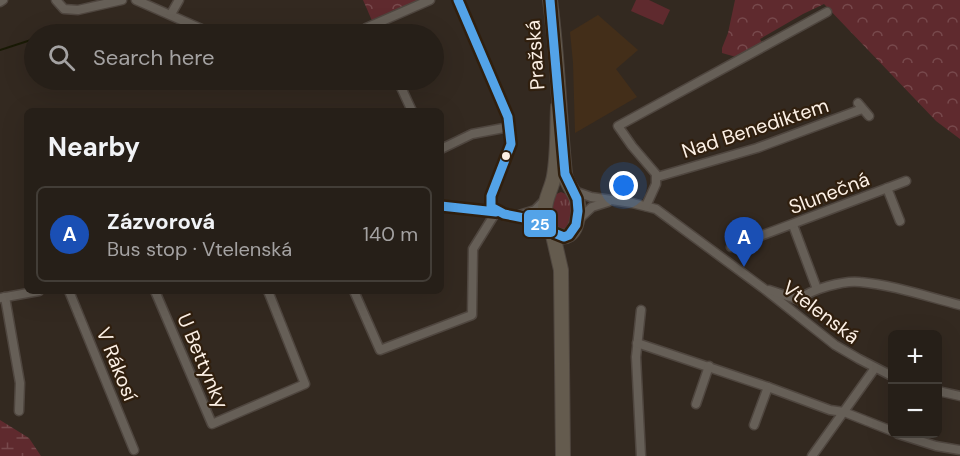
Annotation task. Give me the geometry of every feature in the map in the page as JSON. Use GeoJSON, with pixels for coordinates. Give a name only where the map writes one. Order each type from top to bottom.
{"type":"FeatureCollection","features":[{"type":"Feature","properties":{"kind":"main road","name":"Pražská"},"geometry":{"type":"LineString","coordinates":[[550,0],[555,37],[558,107],[565,174],[578,205],[574,228],[566,245],[561,270]]}},
{"type":"Feature","properties":{"kind":"main road","name":"Pražská"},"geometry":{"type":"LineString","coordinates":[[558,107],[555,170],[545,216],[561,270]]}},
{"type":"Feature","properties":{"kind":"main road"},"geometry":{"type":"LineString","coordinates":[[548,196],[558,185],[571,189]]}},
{"type":"Feature","properties":{"kind":"main road"},"geometry":{"type":"LineString","coordinates":[[550,230],[562,237],[574,228]]}},
{"type":"Feature","properties":{"kind":"main road"},"geometry":{"type":"LineString","coordinates":[[561,270],[563,456]]}},
{"type":"Feature","properties":{"kind":"street"},"geometry":{"type":"LineString","coordinates":[[56,0],[64,9],[78,10],[122,0]]}},
{"type":"Feature","properties":{"kind":"street"},"geometry":{"type":"LineString","coordinates":[[136,0],[192,24]]}},
{"type":"Feature","properties":{"kind":"street"},"geometry":{"type":"LineString","coordinates":[[171,14],[179,0]]}},
{"type":"Feature","properties":{"kind":"street"},"geometry":{"type":"LineString","coordinates":[[375,24],[430,0]]}},
{"type":"Feature","properties":{"kind":"street"},"geometry":{"type":"LineString","coordinates":[[458,0],[508,117],[511,144],[491,196],[491,207],[496,212]]}},
{"type":"Feature","properties":{"kind":"street"},"geometry":{"type":"LineString","coordinates":[[646,206],[657,177],[618,126],[827,12]]}},
{"type":"Feature","properties":{"kind":"street"},"geometry":{"type":"LineString","coordinates":[[402,90],[411,108]]}},
{"type":"Feature","properties":{"kind":"street","name":"Nad Benediktem"},"geometry":{"type":"LineString","coordinates":[[657,177],[757,148],[860,106],[870,116]]}},
{"type":"Feature","properties":{"kind":"street"},"geometry":{"type":"LineString","coordinates":[[444,148],[472,134],[509,127]]}},
{"type":"Feature","properties":{"kind":"street","name":"Slunečná"},"geometry":{"type":"LineString","coordinates":[[731,247],[906,181]]}},
{"type":"Feature","properties":{"kind":"street"},"geometry":{"type":"LineString","coordinates":[[887,188],[900,221]]}},
{"type":"Feature","properties":{"kind":"street","name":"Vtelenská"},"geometry":{"type":"LineString","coordinates":[[571,189],[586,196],[646,206],[665,216],[763,288],[823,336],[888,374]]}},
{"type":"Feature","properties":{"kind":"street"},"geometry":{"type":"LineString","coordinates":[[519,215],[535,210],[548,196]]}},
{"type":"Feature","properties":{"kind":"street"},"geometry":{"type":"LineString","coordinates":[[574,228],[586,211],[612,201]]}},
{"type":"Feature","properties":{"kind":"street"},"geometry":{"type":"LineString","coordinates":[[444,206],[519,215],[534,219],[550,230]]}},
{"type":"Feature","properties":{"kind":"street"},"geometry":{"type":"LineString","coordinates":[[355,294],[380,350],[472,315],[473,249],[496,212]]}},
{"type":"Feature","properties":{"kind":"street"},"geometry":{"type":"LineString","coordinates":[[793,225],[817,289]]}},
{"type":"Feature","properties":{"kind":"street"},"geometry":{"type":"LineString","coordinates":[[763,288],[799,300],[807,293],[817,289],[858,282],[960,305]]}},
{"type":"Feature","properties":{"kind":"street"},"geometry":{"type":"LineString","coordinates":[[19,411],[20,383],[3,298],[24,294]]}},
{"type":"Feature","properties":{"kind":"street","name":"V Rákosí"},"geometry":{"type":"LineString","coordinates":[[70,294],[134,450]]}},
{"type":"Feature","properties":{"kind":"street","name":"U Bettynky"},"geometry":{"type":"LineString","coordinates":[[156,294],[212,424],[305,384],[268,294]]}},
{"type":"Feature","properties":{"kind":"street"},"geometry":{"type":"LineString","coordinates":[[641,310],[636,357],[641,456]]}},
{"type":"Feature","properties":{"kind":"street"},"geometry":{"type":"LineString","coordinates":[[637,343],[709,366],[830,410],[844,412],[888,429]]}},
{"type":"Feature","properties":{"kind":"street"},"geometry":{"type":"LineString","coordinates":[[696,404],[709,366]]}},
{"type":"Feature","properties":{"kind":"street"},"geometry":{"type":"LineString","coordinates":[[812,456],[875,368]]}},
{"type":"Feature","properties":{"kind":"street"},"geometry":{"type":"LineString","coordinates":[[754,425],[768,387]]}},
{"type":"Feature","properties":{"kind":"street"},"geometry":{"type":"LineString","coordinates":[[942,392],[960,396]]}},
{"type":"Feature","properties":{"kind":"street"},"geometry":{"type":"LineString","coordinates":[[911,438],[960,450]]}},
{"type":"Feature","properties":{"kind":"shaded area"},"geometry":{"type":"Polygon","coordinates":[[[598,15],[638,50],[616,69],[637,97],[575,133],[570,32],[598,15]]]}},
{"type":"Feature","properties":{"kind":"green space"},"geometry":{"type":"Polygon","coordinates":[[[363,0],[425,0],[373,23],[363,0]]]}},
{"type":"Feature","properties":{"kind":"green space"},"geometry":{"type":"Polygon","coordinates":[[[636,0],[649,0],[670,10],[663,25],[631,11],[636,0]]]}},
{"type":"Feature","properties":{"kind":"green space"},"geometry":{"type":"Polygon","coordinates":[[[735,0],[960,0],[960,139],[936,121],[824,4],[760,39],[763,45],[736,57],[722,53],[735,0]]]}},
{"type":"Feature","properties":{"kind":"green space"},"geometry":{"type":"Polygon","coordinates":[[[561,192],[568,195],[572,209],[570,223],[563,230],[554,227],[549,215],[554,195],[561,192]]]}},
{"type":"Feature","properties":{"kind":"green space"},"geometry":{"type":"Polygon","coordinates":[[[0,420],[29,438],[41,456],[0,456],[0,420]]]}},
{"type":"Feature","properties":{"kind":"waterway"},"geometry":{"type":"LineString","coordinates":[[0,50],[24,42]]}},
{"type":"Feature","properties":{"kind":"transit line","name":"25"},"geometry":{"type":"LineString","coordinates":[[458,0],[508,117],[511,144],[491,196],[491,207],[504,214],[534,220],[564,237],[569,235],[576,225],[578,211],[577,199],[565,174],[550,0]]}},
{"type":"Feature","properties":{"kind":"transit line","name":"25"},"geometry":{"type":"LineString","coordinates":[[444,206],[496,212]]}},
{"type":"Feature","properties":{"kind":"place","name":"Zázvorová"},"geometry":{"type":"Point","coordinates":[744,267]}}]}
